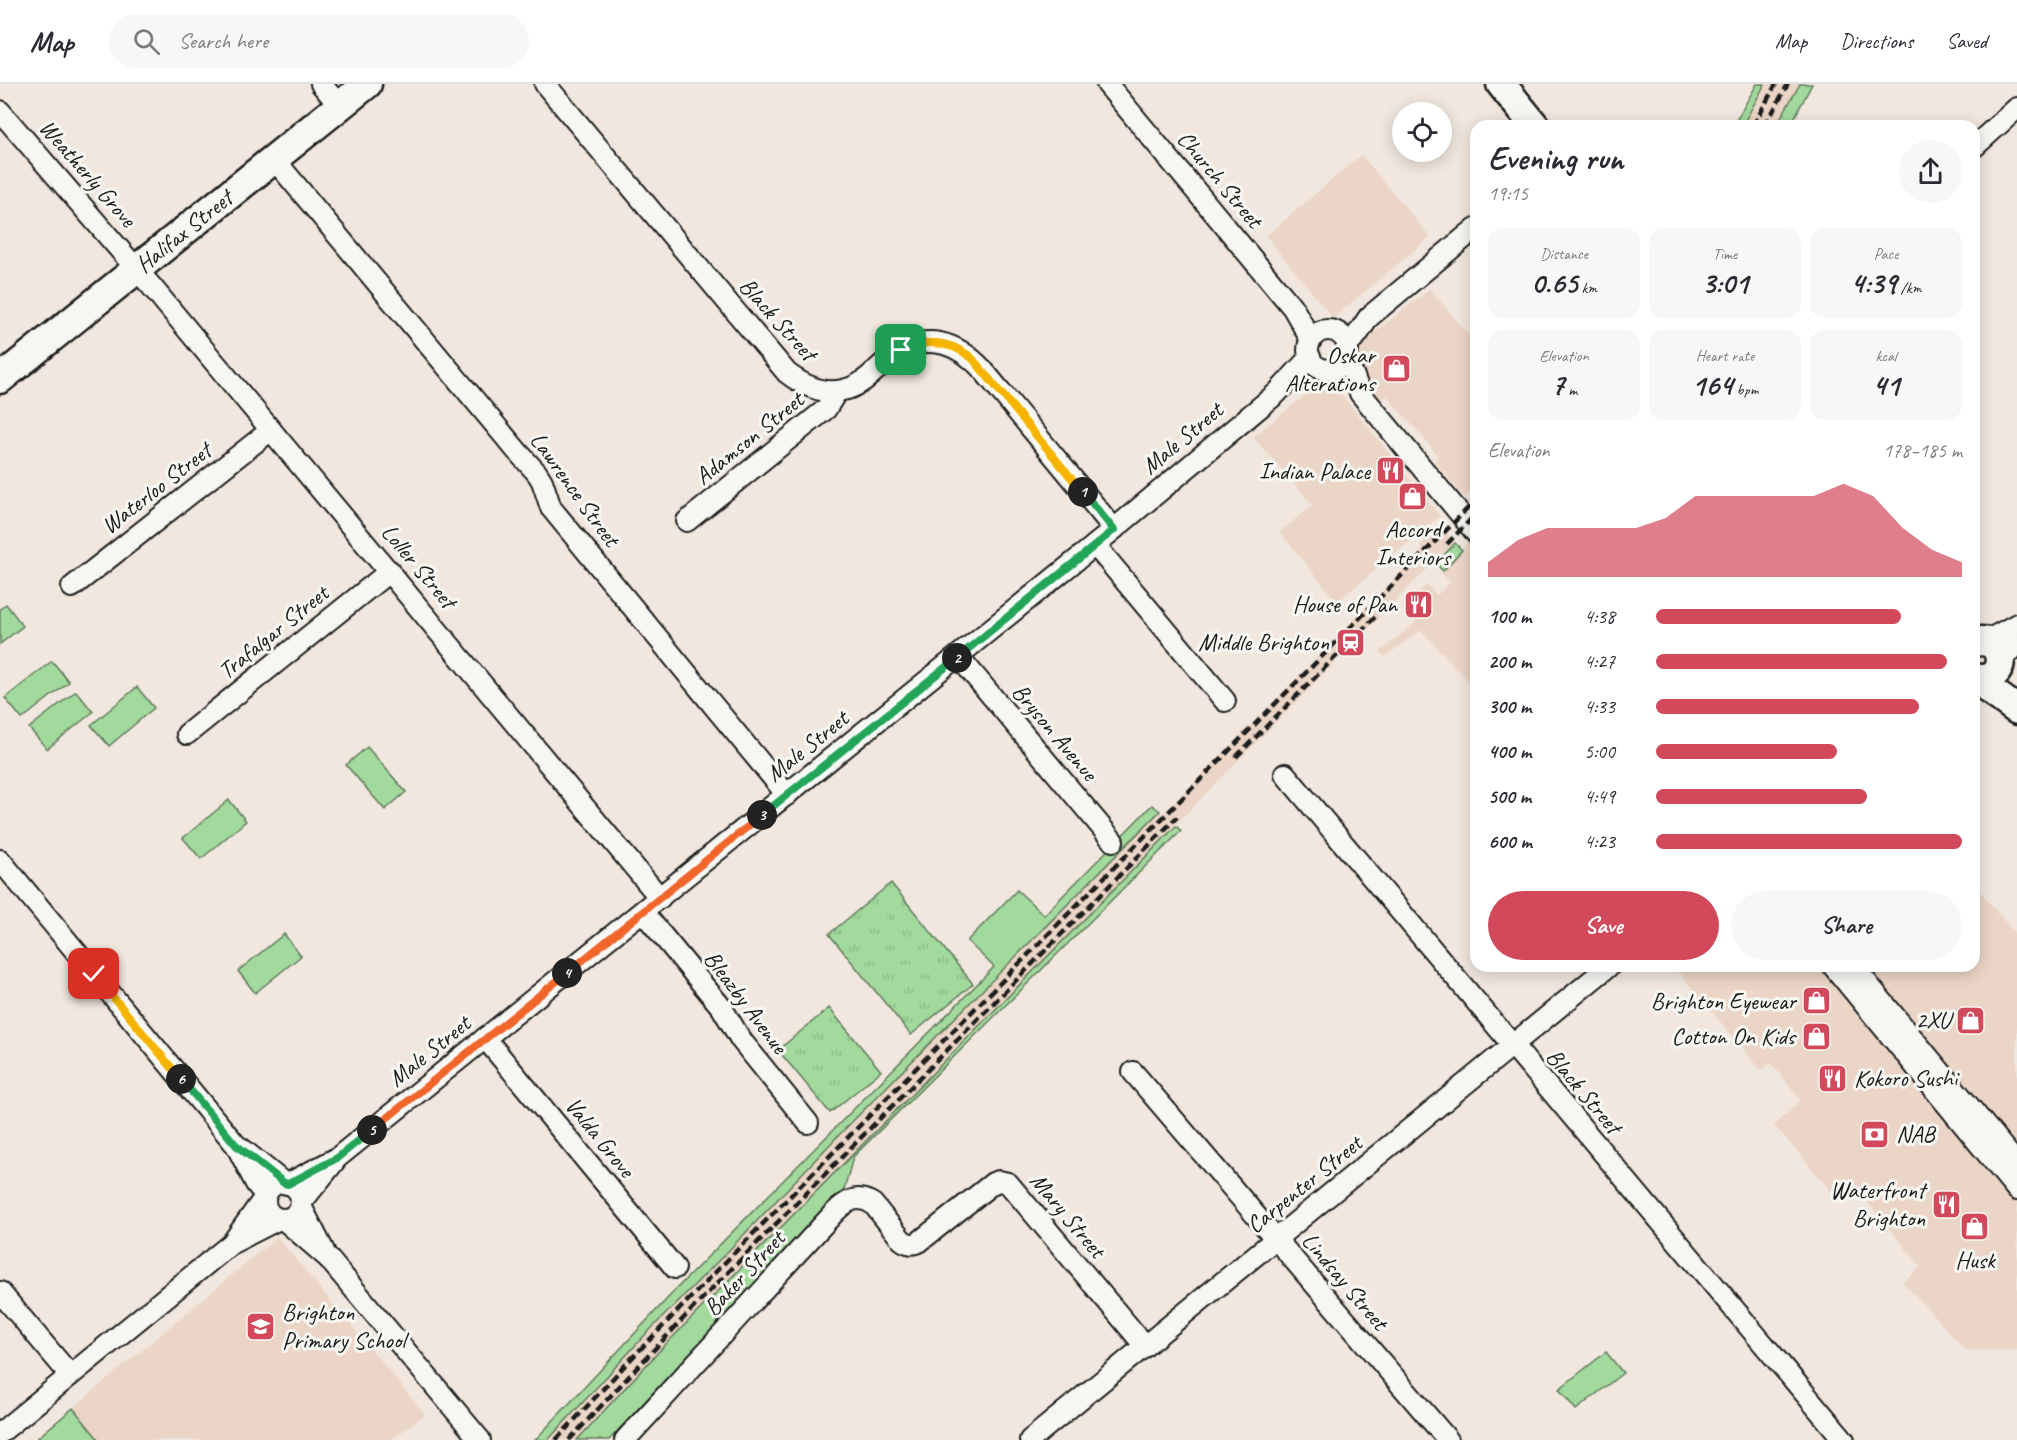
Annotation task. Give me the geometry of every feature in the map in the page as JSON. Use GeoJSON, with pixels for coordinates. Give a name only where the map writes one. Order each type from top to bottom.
{"type":"FeatureCollection","features":[{"type":"Feature","properties":{"kind":"street"},"geometry":{"type":"LineString","coordinates":[[321,84],[340,106]]}},
{"type":"Feature","properties":{"kind":"street","name":"Halifax Street"},"geometry":{"type":"LineString","coordinates":[[0,379],[367,84]]}},
{"type":"Feature","properties":{"kind":"street","name":"Black Street"},"geometry":{"type":"LineString","coordinates":[[545,84],[787,373],[811,387],[837,391]]}},
{"type":"Feature","properties":{"kind":"street","name":"Church Street"},"geometry":{"type":"LineString","coordinates":[[1107,84],[1328,351],[1353,374],[1359,393],[1470,526]]}},
{"type":"Feature","properties":{"kind":"street"},"geometry":{"type":"LineString","coordinates":[[1501,84],[1530,120]]}},
{"type":"Feature","properties":{"kind":"street"},"geometry":{"type":"LineString","coordinates":[[1980,142],[2017,108]]}},
{"type":"Feature","properties":{"kind":"street","name":"Weatherly Grove"},"geometry":{"type":"LineString","coordinates":[[0,111],[137,269]]}},
{"type":"Feature","properties":{"kind":"street","name":"Lawrence Street"},"geometry":{"type":"LineString","coordinates":[[274,159],[517,451],[537,472],[551,508],[787,795]]}},
{"type":"Feature","properties":{"kind":"street","name":"Male Street"},"geometry":{"type":"LineString","coordinates":[[301,1204],[337,1158],[1095,546],[1328,351],[1349,325],[1369,317],[1470,233]]}},
{"type":"Feature","properties":{"kind":"street","name":"Loller Street"},"geometry":{"type":"LineString","coordinates":[[137,269],[660,898]]}},
{"type":"Feature","properties":{"kind":"street"},"geometry":{"type":"LineString","coordinates":[[837,391],[855,386],[901,350],[911,345],[924,342],[956,347],[972,358],[983,370],[1114,530]]}},
{"type":"Feature","properties":{"kind":"street","name":"Adamson Street"},"geometry":{"type":"LineString","coordinates":[[687,521],[826,408],[837,391]]}},
{"type":"Feature","properties":{"kind":"street","name":"Waterloo Street"},"geometry":{"type":"LineString","coordinates":[[72,587],[271,430]]}},
{"type":"Feature","properties":{"kind":"street"},"geometry":{"type":"LineString","coordinates":[[1095,546],[1224,701]]}},
{"type":"Feature","properties":{"kind":"street","name":"Trafalgar Street"},"geometry":{"type":"LineString","coordinates":[[187,734],[390,571]]}},
{"type":"Feature","properties":{"kind":"street"},"geometry":{"type":"LineString","coordinates":[[2017,624],[1987,654],[1990,691],[2017,710]]}},
{"type":"Feature","properties":{"kind":"street"},"geometry":{"type":"LineString","coordinates":[[1987,654],[2017,698]]}},
{"type":"Feature","properties":{"kind":"street","name":"Bryson Avenue"},"geometry":{"type":"LineString","coordinates":[[959,657],[1113,840]]}},
{"type":"Feature","properties":{"kind":"street","name":"Black Street"},"geometry":{"type":"LineString","coordinates":[[1285,774],[1844,1440]]}},
{"type":"Feature","properties":{"kind":"street"},"geometry":{"type":"LineString","coordinates":[[0,860],[236,1145],[265,1197],[269,1214],[282,1219],[328,1258],[480,1440]]}},
{"type":"Feature","properties":{"kind":"street","name":"Bleazby Avenue"},"geometry":{"type":"LineString","coordinates":[[643,912],[722,1008],[741,1040],[808,1123]]}},
{"type":"Feature","properties":{"kind":"street","name":"Carpenter Street"},"geometry":{"type":"LineString","coordinates":[[1030,1440],[1602,972]]}},
{"type":"Feature","properties":{"kind":"street"},"geometry":{"type":"LineString","coordinates":[[1838,972],[2017,1190]]}},
{"type":"Feature","properties":{"kind":"street"},"geometry":{"type":"LineString","coordinates":[[1857,972],[2017,1164]]}},
{"type":"Feature","properties":{"kind":"street","name":"Valda Grove"},"geometry":{"type":"LineString","coordinates":[[485,1038],[675,1268]]}},
{"type":"Feature","properties":{"kind":"street","name":"Lindsay Street"},"geometry":{"type":"LineString","coordinates":[[1132,1072],[1448,1440]]}},
{"type":"Feature","properties":{"kind":"street"},"geometry":{"type":"LineString","coordinates":[[236,1145],[298,1191],[301,1204],[328,1258]]}},
{"type":"Feature","properties":{"kind":"street","name":"Male Street"},"geometry":{"type":"LineString","coordinates":[[286,1183],[337,1158]]}},
{"type":"Feature","properties":{"kind":"street","name":"Mary Street"},"geometry":{"type":"LineString","coordinates":[[908,1243],[920,1242],[993,1183],[999,1180],[1005,1182],[1019,1195],[1145,1346]]}},
{"type":"Feature","properties":{"kind":"street"},"geometry":{"type":"LineString","coordinates":[[232,1243],[273,1186],[286,1183]]}},
{"type":"Feature","properties":{"kind":"street","name":"Baker Street"},"geometry":{"type":"LineString","coordinates":[[625,1440],[842,1205],[855,1199],[867,1200],[873,1204],[902,1240],[908,1243]]}},
{"type":"Feature","properties":{"kind":"street"},"geometry":{"type":"LineString","coordinates":[[0,1433],[232,1243],[282,1219],[295,1216],[301,1204]]}},
{"type":"Feature","properties":{"kind":"street"},"geometry":{"type":"LineString","coordinates":[[0,1292],[70,1375]]}},
{"type":"Feature","properties":{"kind":"shaded area"},"geometry":{"type":"Polygon","coordinates":[[[1765,84],[1800,84],[1779,120],[1745,120],[1765,84]]]}},
{"type":"Feature","properties":{"kind":"shaded area"},"geometry":{"type":"Polygon","coordinates":[[[1361,155],[1430,237],[1333,318],[1266,236],[1361,155]]]}},
{"type":"Feature","properties":{"kind":"shaded area"},"geometry":{"type":"Polygon","coordinates":[[[1430,289],[1470,336],[1470,492],[1465,498],[1435,462],[1438,455],[1387,396],[1379,400],[1370,390],[1363,378],[1355,348],[1368,334],[1370,336],[1430,289]]]}},
{"type":"Feature","properties":{"kind":"shaded area"},"geometry":{"type":"Polygon","coordinates":[[[1322,382],[1332,383],[1440,516],[1337,602],[1280,532],[1313,505],[1253,437],[1322,382]]]}},
{"type":"Feature","properties":{"kind":"shaded area"},"geometry":{"type":"Polygon","coordinates":[[[1442,526],[1455,543],[1436,564],[1434,562],[1402,594],[948,1060],[663,1347],[577,1440],[548,1440],[646,1334],[834,1140],[1160,811],[1163,814],[1423,550],[1420,545],[1442,526]]]}},
{"type":"Feature","properties":{"kind":"shaded area"},"geometry":{"type":"Polygon","coordinates":[[[1470,541],[1470,683],[1421,630],[1385,657],[1380,652],[1416,622],[1404,608],[1426,585],[1437,595],[1450,582],[1441,573],[1470,541]]]}},
{"type":"Feature","properties":{"kind":"shaded area"},"geometry":{"type":"Polygon","coordinates":[[[1980,891],[2017,936],[2017,1350],[1965,1350],[1903,1282],[1921,1267],[1856,1188],[1840,1201],[1774,1125],[1801,1100],[1771,1063],[1761,1070],[1678,972],[1980,972],[1980,891]]]}},
{"type":"Feature","properties":{"kind":"shaded area","name":"Brighton Primary School"},"geometry":{"type":"Polygon","coordinates":[[[277,1237],[425,1414],[391,1440],[35,1440],[277,1237]]]}},
{"type":"Feature","properties":{"kind":"green space"},"geometry":{"type":"Polygon","coordinates":[[[1757,84],[1765,84],[1745,120],[1736,120],[1757,84]]]}},
{"type":"Feature","properties":{"kind":"green space"},"geometry":{"type":"Polygon","coordinates":[[[1800,84],[1812,84],[1793,120],[1779,120],[1800,84]]]}},
{"type":"Feature","properties":{"kind":"green space"},"geometry":{"type":"Polygon","coordinates":[[[1455,543],[1462,550],[1443,571],[1436,564],[1455,543]]]}},
{"type":"Feature","properties":{"kind":"green space"},"geometry":{"type":"Polygon","coordinates":[[[6,604],[23,626],[0,644],[0,609],[6,604]]]}},
{"type":"Feature","properties":{"kind":"green space"},"geometry":{"type":"Polygon","coordinates":[[[52,661],[69,682],[22,719],[5,698],[52,661]]]}},
{"type":"Feature","properties":{"kind":"green space"},"geometry":{"type":"Polygon","coordinates":[[[137,687],[154,708],[109,746],[91,725],[137,687]]]}},
{"type":"Feature","properties":{"kind":"green space"},"geometry":{"type":"Polygon","coordinates":[[[76,691],[93,712],[47,749],[29,728],[76,691]]]}},
{"type":"Feature","properties":{"kind":"green space"},"geometry":{"type":"Polygon","coordinates":[[[367,747],[406,792],[385,810],[346,765],[367,747]]]}},
{"type":"Feature","properties":{"kind":"green space"},"geometry":{"type":"Polygon","coordinates":[[[229,800],[246,821],[201,859],[183,838],[229,800]]]}},
{"type":"Feature","properties":{"kind":"green space"},"geometry":{"type":"Polygon","coordinates":[[[1152,805],[1160,811],[834,1140],[646,1334],[548,1440],[535,1440],[681,1284],[994,967],[967,941],[1017,890],[1044,915],[1152,805]]]}},
{"type":"Feature","properties":{"kind":"green space"},"geometry":{"type":"Polygon","coordinates":[[[1176,826],[1181,831],[853,1157],[844,1190],[609,1440],[577,1440],[663,1347],[1176,826]]]}},
{"type":"Feature","properties":{"kind":"green space"},"geometry":{"type":"Polygon","coordinates":[[[891,883],[973,984],[911,1035],[829,934],[891,883]]]}},
{"type":"Feature","properties":{"kind":"green space"},"geometry":{"type":"Polygon","coordinates":[[[284,934],[301,956],[255,993],[238,971],[284,934]]]}},
{"type":"Feature","properties":{"kind":"green space"},"geometry":{"type":"Polygon","coordinates":[[[829,1008],[881,1071],[830,1113],[778,1050],[829,1008]]]}},
{"type":"Feature","properties":{"kind":"green space"},"geometry":{"type":"Polygon","coordinates":[[[1606,1352],[1623,1373],[1576,1410],[1559,1389],[1606,1352]]]}},
{"type":"Feature","properties":{"kind":"green space"},"geometry":{"type":"Polygon","coordinates":[[[73,1408],[99,1440],[35,1440],[73,1408]]]}},
{"type":"Feature","properties":{"kind":"railway"},"geometry":{"type":"LineString","coordinates":[[1756,120],[1776,84]]}},
{"type":"Feature","properties":{"kind":"railway"},"geometry":{"type":"LineString","coordinates":[[1768,120],[1788,84]]}},
{"type":"Feature","properties":{"kind":"railway"},"geometry":{"type":"LineString","coordinates":[[556,1440],[741,1246],[1470,506]]}},
{"type":"Feature","properties":{"kind":"railway"},"geometry":{"type":"LineString","coordinates":[[1447,544],[1470,520]]}},
{"type":"Feature","properties":{"kind":"railway"},"geometry":{"type":"LineString","coordinates":[[1236,757],[1375,617]]}},
{"type":"Feature","properties":{"kind":"railway"},"geometry":{"type":"LineString","coordinates":[[569,1440],[696,1305],[1177,817]]}},
{"type":"Feature","properties":{"kind":"place","name":"Oskar Alterations"},"geometry":{"type":"Point","coordinates":[1396,369]}},
{"type":"Feature","properties":{"kind":"place","name":"Indian Palace"},"geometry":{"type":"Point","coordinates":[1391,471]}},
{"type":"Feature","properties":{"kind":"place","name":"Accord Interiors"},"geometry":{"type":"Point","coordinates":[1413,496]}},
{"type":"Feature","properties":{"kind":"place","name":"House of Pan"},"geometry":{"type":"Point","coordinates":[1418,604]}},
{"type":"Feature","properties":{"kind":"place","name":"Middle Brighton"},"geometry":{"type":"Point","coordinates":[1350,642]}},
{"type":"Feature","properties":{"kind":"place","name":"Brighton Eyewear"},"geometry":{"type":"Point","coordinates":[1817,1001]}},
{"type":"Feature","properties":{"kind":"place","name":"2XU"},"geometry":{"type":"Point","coordinates":[1971,1020]}},
{"type":"Feature","properties":{"kind":"place","name":"Cotton On Kids"},"geometry":{"type":"Point","coordinates":[1816,1036]}},
{"type":"Feature","properties":{"kind":"place","name":"Kokoro Sushi"},"geometry":{"type":"Point","coordinates":[1833,1078]}},
{"type":"Feature","properties":{"kind":"place","name":"NAB"},"geometry":{"type":"Point","coordinates":[1875,1134]}},
{"type":"Feature","properties":{"kind":"place","name":"Waterfront Brighton"},"geometry":{"type":"Point","coordinates":[1946,1204]}},
{"type":"Feature","properties":{"kind":"place","name":"Husk"},"geometry":{"type":"Point","coordinates":[1975,1227]}},
{"type":"Feature","properties":{"kind":"place","name":"Brighton Primary School"},"geometry":{"type":"Point","coordinates":[261,1326]}},
{"type":"Feature","properties":{"kind":"route"},"geometry":{"type":"LineString","coordinates":[[94,974],[236,1145],[284,1183],[288,1184],[337,1158],[1114,530],[972,358],[947,344],[924,342],[901,350]]}}]}
